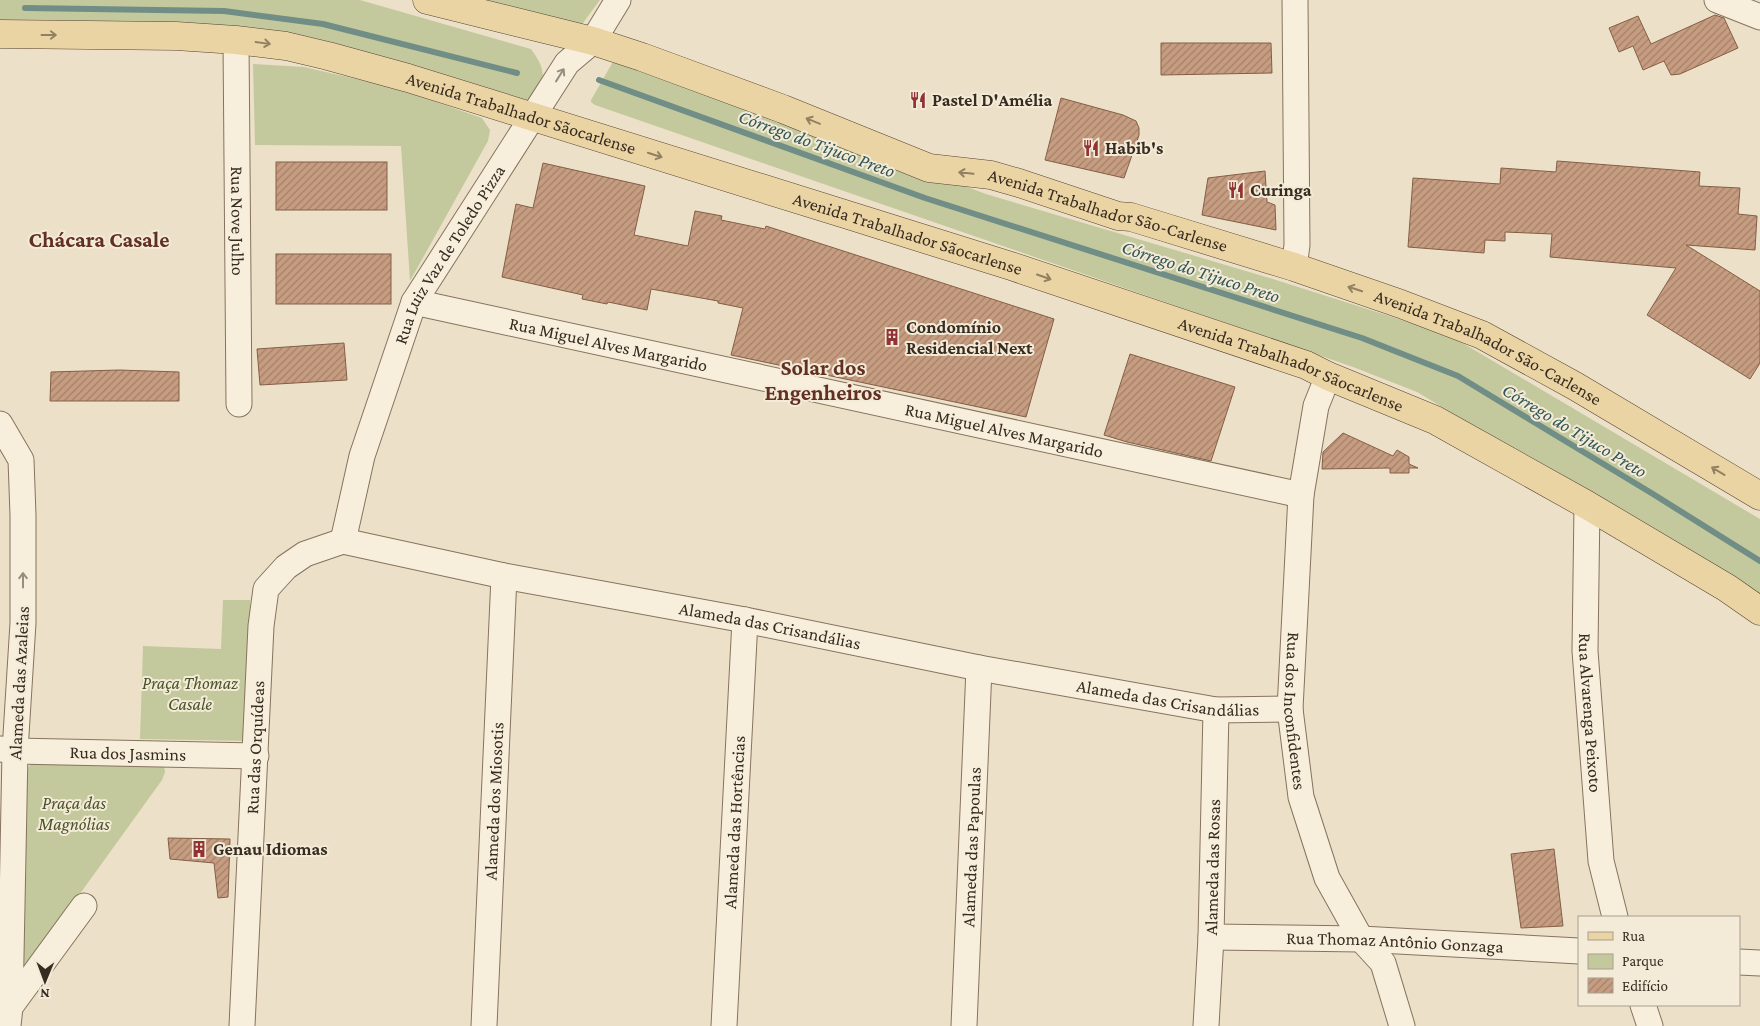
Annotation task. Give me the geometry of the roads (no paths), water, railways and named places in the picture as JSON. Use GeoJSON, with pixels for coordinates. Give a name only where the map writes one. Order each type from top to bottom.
{"type":"FeatureCollection","features":[{"type":"Feature","properties":{"kind":"main road","name":"Avenida Trabalhador São-Carlense"},"geometry":{"type":"LineString","coordinates":[[427,0],[593,41],[783,109],[929,168],[991,175],[1019,183],[1118,216],[1140,220],[1294,267],[1401,304],[1482,335],[1575,386],[1760,496]]}},
{"type":"Feature","properties":{"kind":"main road","name":"Avenida Trabalhador Sãocarlense"},"geometry":{"type":"LineString","coordinates":[[0,34],[176,36],[286,46],[408,78],[1011,266],[1306,365],[1435,420],[1587,505],[1726,588],[1760,611]]}},
{"type":"Feature","properties":{"kind":"street","name":"Rua Luiz Vaz de Toledo Pizza"},"geometry":{"type":"LineString","coordinates":[[343,541],[362,456],[414,302],[567,63],[593,41],[618,0]]}},
{"type":"Feature","properties":{"kind":"street"},"geometry":{"type":"LineString","coordinates":[[1294,267],[1297,245],[1296,0]]}},
{"type":"Feature","properties":{"kind":"street"},"geometry":{"type":"LineString","coordinates":[[1717,0],[1760,17]]}},
{"type":"Feature","properties":{"kind":"street","name":"Rua Nove Julho"},"geometry":{"type":"LineString","coordinates":[[236,40],[239,404]]}},
{"type":"Feature","properties":{"kind":"street","name":"Rua Miguel Alves Margarido"},"geometry":{"type":"LineString","coordinates":[[414,302],[1301,495]]}},
{"type":"Feature","properties":{"kind":"street","name":"Rua dos Inconfidentes"},"geometry":{"type":"LineString","coordinates":[[1328,376],[1316,406],[1301,495],[1290,709],[1301,797],[1327,878],[1360,939],[1383,963],[1402,1026]]}},
{"type":"Feature","properties":{"kind":"street","name":"Alameda das Azaleias"},"geometry":{"type":"LineString","coordinates":[[0,424],[21,460],[23,623],[8,750],[9,1016]]}},
{"type":"Feature","properties":{"kind":"street","name":"Rua Alvarenga Peixoto"},"geometry":{"type":"LineString","coordinates":[[1587,505],[1585,651],[1601,861],[1615,916]]}},
{"type":"Feature","properties":{"kind":"street","name":"Alameda das Crisandálias"},"geometry":{"type":"LineString","coordinates":[[343,541],[504,576],[745,620],[979,668],[1216,710],[1290,709]]}},
{"type":"Feature","properties":{"kind":"street","name":"Rua das Orquídeas"},"geometry":{"type":"LineString","coordinates":[[242,1026],[261,626],[266,589],[286,567],[305,554],[343,541]]}},
{"type":"Feature","properties":{"kind":"street","name":"Alameda dos Miosotis"},"geometry":{"type":"LineString","coordinates":[[484,1026],[504,576]]}},
{"type":"Feature","properties":{"kind":"street","name":"Alameda das Hortências"},"geometry":{"type":"LineString","coordinates":[[724,1026],[745,620]]}},
{"type":"Feature","properties":{"kind":"street","name":"Alameda das Papoulas"},"geometry":{"type":"LineString","coordinates":[[964,1026],[979,668]]}},
{"type":"Feature","properties":{"kind":"street","name":"Alameda das Rosas"},"geometry":{"type":"LineString","coordinates":[[1206,1026],[1211,937],[1216,710]]}},
{"type":"Feature","properties":{"kind":"street","name":"Rua dos Jasmins"},"geometry":{"type":"LineString","coordinates":[[8,750],[256,756]]}},
{"type":"Feature","properties":{"kind":"street"},"geometry":{"type":"LineString","coordinates":[[9,1016],[84,906]]}},
{"type":"Feature","properties":{"kind":"street","name":"Rua Thomaz Antônio Gonzaga"},"geometry":{"type":"LineString","coordinates":[[1211,937],[1360,939],[1578,951]]}},
{"type":"Feature","properties":{"kind":"street"},"geometry":{"type":"LineString","coordinates":[[1740,962],[1760,963]]}},
{"type":"Feature","properties":{"kind":"street"},"geometry":{"type":"LineString","coordinates":[[1643,1006],[1650,1026]]}},
{"type":"Feature","properties":{"kind":"waterway","name":"Córrego do Tijuco Preto"},"geometry":{"type":"LineString","coordinates":[[25,8],[224,11],[323,24],[517,73]]}},
{"type":"Feature","properties":{"kind":"waterway","name":"Córrego do Tijuco Preto"},"geometry":{"type":"LineString","coordinates":[[599,80],[925,198],[1362,338],[1458,376],[1760,561]]}},
{"type":"Feature","properties":{"kind":"place","name":"Pastel D'Amélia"},"geometry":{"type":"Point","coordinates":[918,100]}},
{"type":"Feature","properties":{"kind":"place","name":"Habib's"},"geometry":{"type":"Point","coordinates":[1091,148]}},
{"type":"Feature","properties":{"kind":"place","name":"Curinga"},"geometry":{"type":"Point","coordinates":[1236,190]}},
{"type":"Feature","properties":{"kind":"place","name":"Condomínio Residencial Next"},"geometry":{"type":"Point","coordinates":[892,337]}},
{"type":"Feature","properties":{"kind":"place","name":"Genau Idiomas"},"geometry":{"type":"Point","coordinates":[199,849]}},
{"type":"Feature","properties":{"kind":"district","name":"Chácara Casale"},"geometry":{"type":"Point","coordinates":[99,239]}},
{"type":"Feature","properties":{"kind":"district","name":"Solar dos Engenheiros"},"geometry":{"type":"Point","coordinates":[823,380]}},
{"type":"Feature","properties":{"kind":"park label","name":"Praça Thomaz Casale"},"geometry":{"type":"Point","coordinates":[190,693]}},
{"type":"Feature","properties":{"kind":"park label","name":"Praça das Magnólias"},"geometry":{"type":"Point","coordinates":[74,813]}}]}
